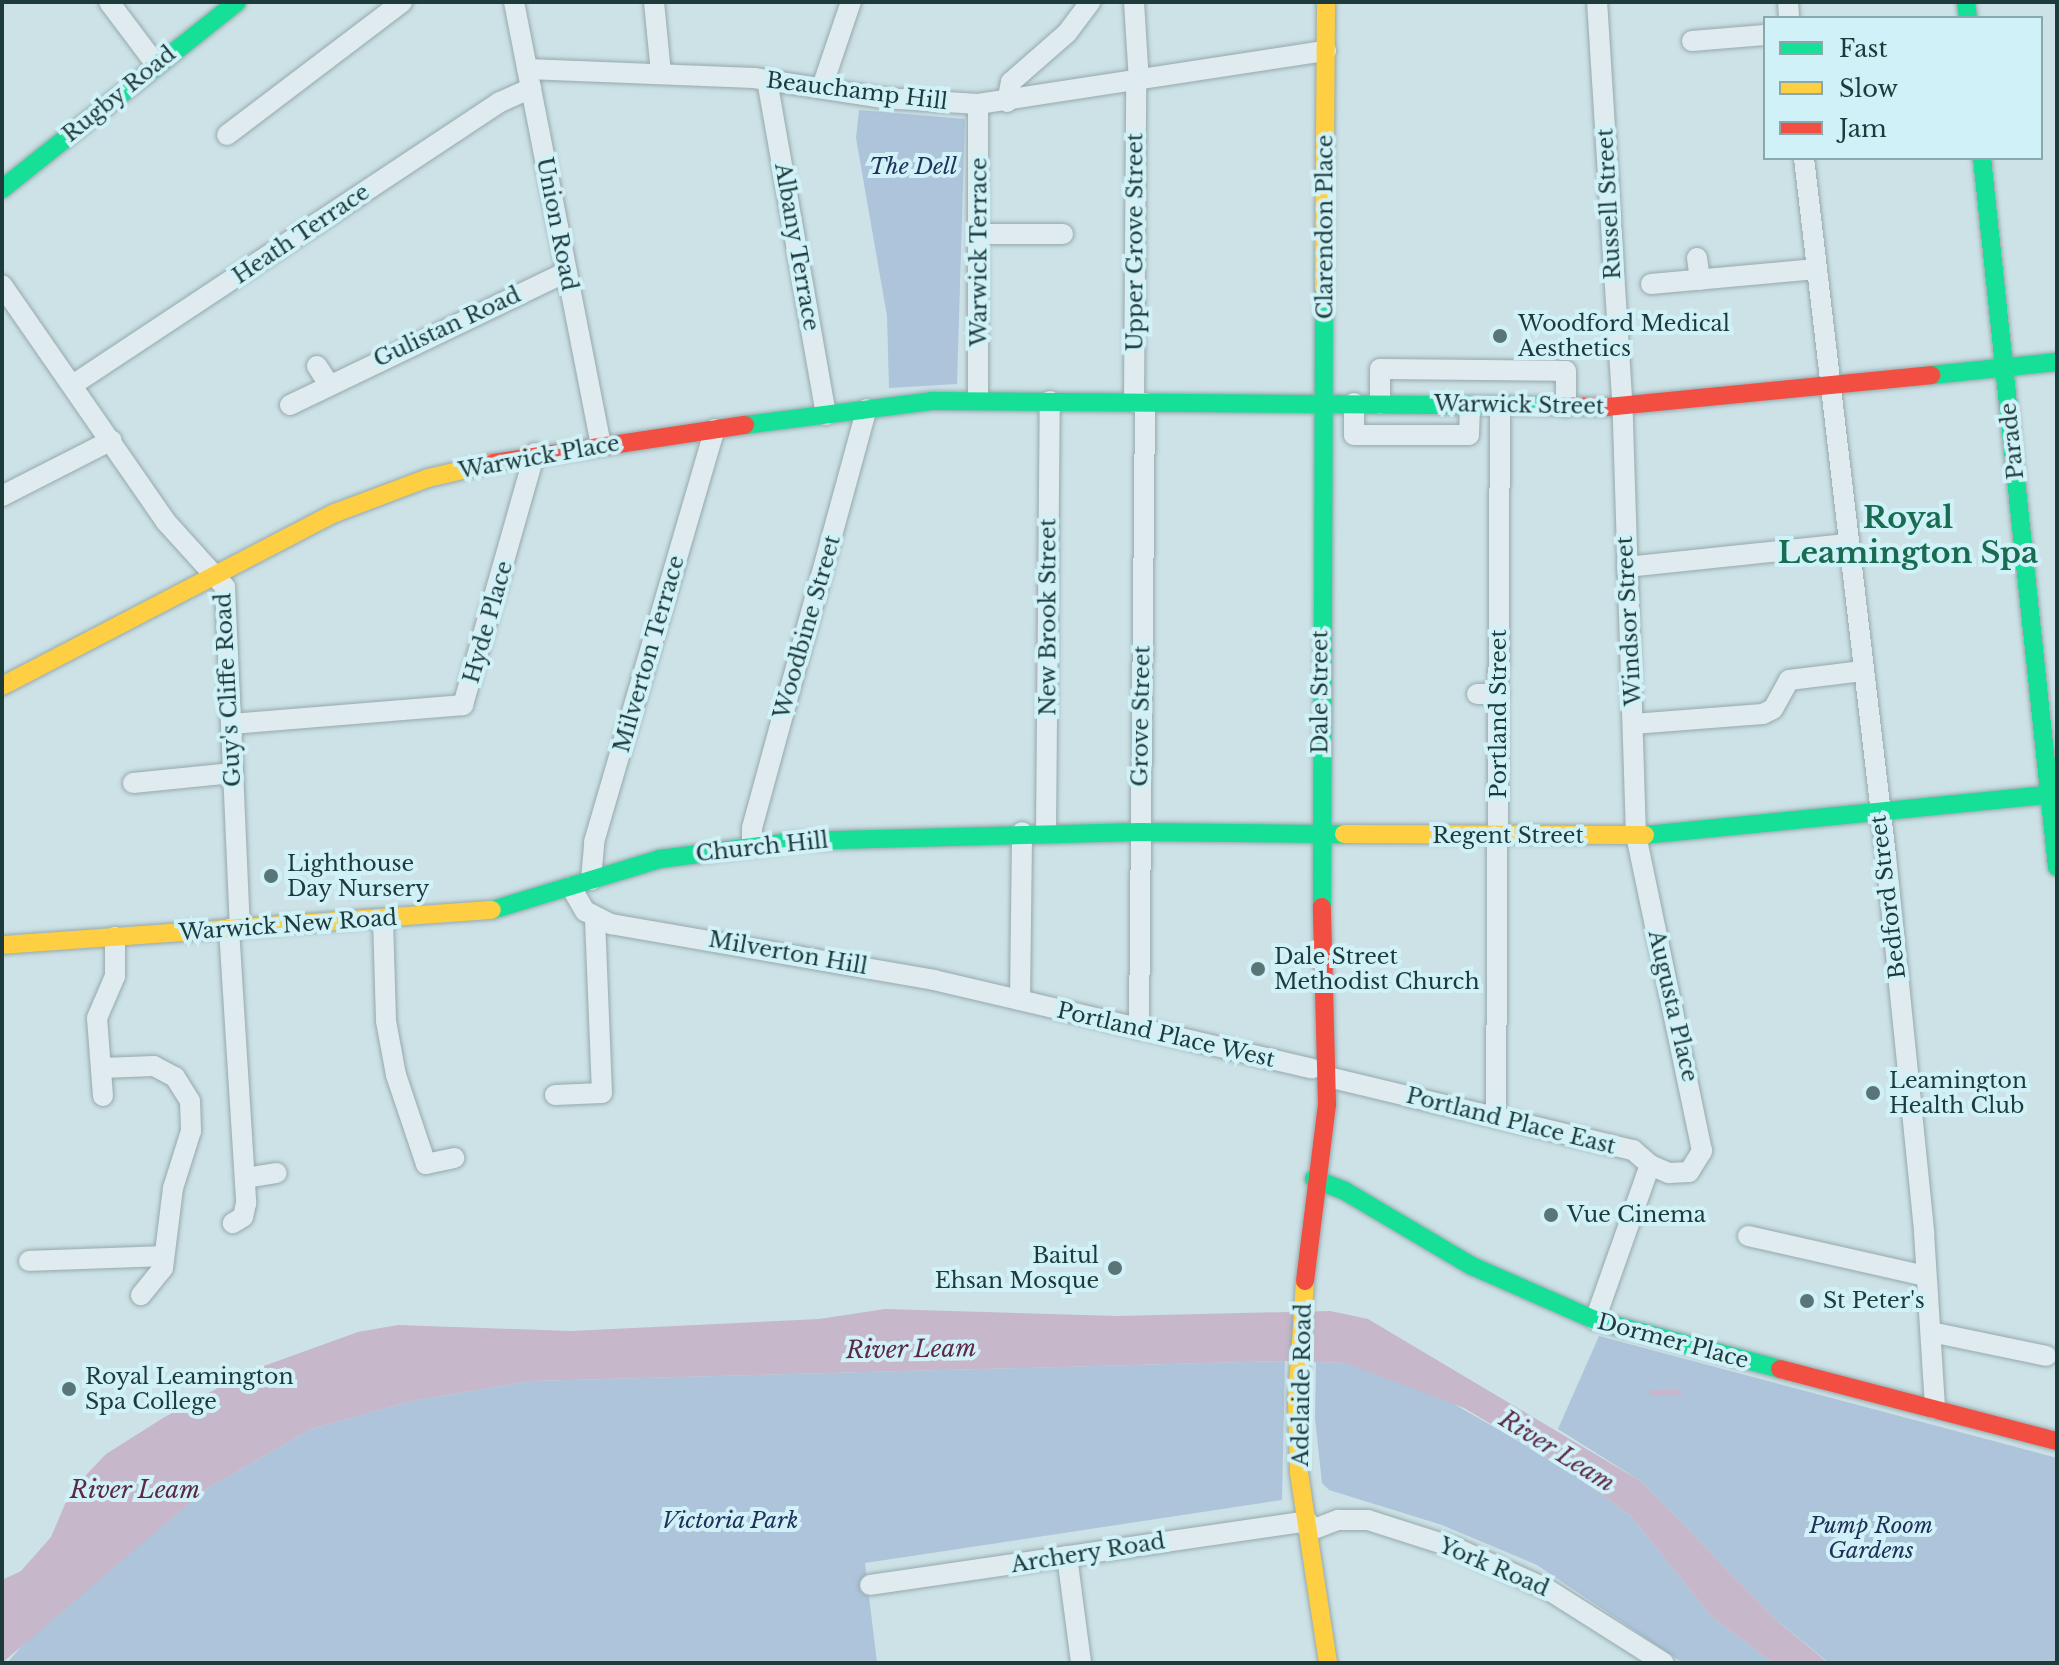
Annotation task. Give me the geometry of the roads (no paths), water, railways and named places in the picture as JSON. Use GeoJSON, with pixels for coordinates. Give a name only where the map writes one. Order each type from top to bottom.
{"type":"FeatureCollection","features":[{"type":"Feature","properties":{"kind":"main road","name":"Rugby Road"},"geometry":{"type":"LineString","coordinates":[[2,189],[155,63],[237,2]]}},
{"type":"Feature","properties":{"kind":"main road","name":"Clarendon Place"},"geometry":{"type":"LineString","coordinates":[[1323,404],[1326,2]]}},
{"type":"Feature","properties":{"kind":"main road","name":"Parade"},"geometry":{"type":"LineString","coordinates":[[1982,160],[2053,794],[2057,867]]}},
{"type":"Feature","properties":{"kind":"main road","name":"Warwick Street"},"geometry":{"type":"LineString","coordinates":[[978,400],[1621,406],[2057,362]]}},
{"type":"Feature","properties":{"kind":"main road","name":"Warwick Place"},"geometry":{"type":"LineString","coordinates":[[2,686],[335,513],[400,487],[535,453],[867,409],[978,400]]}},
{"type":"Feature","properties":{"kind":"main road","name":"Dale Street"},"geometry":{"type":"LineString","coordinates":[[1320,1073],[1323,404]]}},
{"type":"Feature","properties":{"kind":"main road","name":"Regent Street"},"geometry":{"type":"LineString","coordinates":[[958,834],[1139,832],[1636,836],[2053,794]]}},
{"type":"Feature","properties":{"kind":"main road","name":"Church Hill"},"geometry":{"type":"LineString","coordinates":[[571,887],[660,859],[752,845],[958,834]]}},
{"type":"Feature","properties":{"kind":"main road","name":"Warwick New Road"},"geometry":{"type":"LineString","coordinates":[[2,945],[484,911],[571,887]]}},
{"type":"Feature","properties":{"kind":"main road","name":"Adelaide Road"},"geometry":{"type":"LineString","coordinates":[[1320,1073],[1310,1123],[1316,1154],[1298,1386],[1299,1473],[1328,1663]]}},
{"type":"Feature","properties":{"kind":"main road","name":"Dormer Place"},"geometry":{"type":"LineString","coordinates":[[1314,1179],[1345,1191],[1472,1266],[1595,1320],[2057,1441]]}},
{"type":"Feature","properties":{"kind":"street"},"geometry":{"type":"LineString","coordinates":[[109,2],[155,63]]}},
{"type":"Feature","properties":{"kind":"street"},"geometry":{"type":"LineString","coordinates":[[227,135],[402,2]]}},
{"type":"Feature","properties":{"kind":"street","name":"Union Road"},"geometry":{"type":"LineString","coordinates":[[514,2],[601,445]]}},
{"type":"Feature","properties":{"kind":"street"},"geometry":{"type":"LineString","coordinates":[[654,2],[661,73]]}},
{"type":"Feature","properties":{"kind":"street"},"geometry":{"type":"LineString","coordinates":[[822,87],[851,2]]}},
{"type":"Feature","properties":{"kind":"street"},"geometry":{"type":"LineString","coordinates":[[1007,102],[1011,82],[1057,43],[1090,2]]}},
{"type":"Feature","properties":{"kind":"street","name":"Upper Grove Street"},"geometry":{"type":"LineString","coordinates":[[1134,2],[1138,82],[1140,402]]}},
{"type":"Feature","properties":{"kind":"street","name":"Russell Street"},"geometry":{"type":"LineString","coordinates":[[1597,2],[1621,406]]}},
{"type":"Feature","properties":{"kind":"street"},"geometry":{"type":"LineString","coordinates":[[1692,41],[1763,35]]}},
{"type":"Feature","properties":{"kind":"street","name":"Beauchamp Hill"},"geometry":{"type":"LineString","coordinates":[[529,78],[661,73],[767,80],[883,98],[978,104],[1326,51]]}},
{"type":"Feature","properties":{"kind":"street","name":"Heath Terrace"},"geometry":{"type":"LineString","coordinates":[[74,384],[500,102],[529,78]]}},
{"type":"Feature","properties":{"kind":"street","name":"Albany Terrace"},"geometry":{"type":"LineString","coordinates":[[767,80],[826,415]]}},
{"type":"Feature","properties":{"kind":"street","name":"Warwick Terrace"},"geometry":{"type":"LineString","coordinates":[[978,104],[978,400]]}},
{"type":"Feature","properties":{"kind":"street","name":"Bedford Street"},"geometry":{"type":"LineString","coordinates":[[1804,160],[1846,544],[1880,813],[1931,1332],[1935,1409]]}},
{"type":"Feature","properties":{"kind":"street"},"geometry":{"type":"LineString","coordinates":[[979,234],[1063,234]]}},
{"type":"Feature","properties":{"kind":"street"},"geometry":{"type":"LineString","coordinates":[[1697,258],[1700,280]]}},
{"type":"Feature","properties":{"kind":"street"},"geometry":{"type":"LineString","coordinates":[[1651,284],[1816,269]]}},
{"type":"Feature","properties":{"kind":"street","name":"Gulistan Road"},"geometry":{"type":"LineString","coordinates":[[290,405],[328,383],[566,272]]}},
{"type":"Feature","properties":{"kind":"street","name":"Guy's Cliffe Road"},"geometry":{"type":"LineString","coordinates":[[2,285],[74,384],[177,536],[217,574],[227,599],[234,928],[245,1178],[245,1210],[233,1223]]}},
{"type":"Feature","properties":{"kind":"street"},"geometry":{"type":"LineString","coordinates":[[317,366],[328,383]]}},
{"type":"Feature","properties":{"kind":"street"},"geometry":{"type":"LineString","coordinates":[[1380,404],[1380,369],[1566,371],[1566,407]]}},
{"type":"Feature","properties":{"kind":"street","name":"New Brook Street"},"geometry":{"type":"LineString","coordinates":[[1046,833],[1050,401]]}},
{"type":"Feature","properties":{"kind":"street","name":"Grove Street"},"geometry":{"type":"LineString","coordinates":[[1139,1029],[1140,402]]}},
{"type":"Feature","properties":{"kind":"street"},"geometry":{"type":"LineString","coordinates":[[1354,403],[1354,435],[1469,435],[1470,406]]}},
{"type":"Feature","properties":{"kind":"street","name":"Windsor Street"},"geometry":{"type":"LineString","coordinates":[[1621,406],[1636,836]]}},
{"type":"Feature","properties":{"kind":"street","name":"Portland Street"},"geometry":{"type":"LineString","coordinates":[[1496,1117],[1500,407]]}},
{"type":"Feature","properties":{"kind":"street","name":"Woodbine Street"},"geometry":{"type":"LineString","coordinates":[[752,845],[753,822],[867,409]]}},
{"type":"Feature","properties":{"kind":"street","name":"Milverton Terrace"},"geometry":{"type":"LineString","coordinates":[[591,880],[594,842],[715,429]]}},
{"type":"Feature","properties":{"kind":"street"},"geometry":{"type":"LineString","coordinates":[[2,496],[112,440]]}},
{"type":"Feature","properties":{"kind":"street","name":"Hyde Place"},"geometry":{"type":"LineString","coordinates":[[232,724],[463,705],[535,453]]}},
{"type":"Feature","properties":{"kind":"street"},"geometry":{"type":"LineString","coordinates":[[1627,567],[1846,544]]}},
{"type":"Feature","properties":{"kind":"street"},"geometry":{"type":"LineString","coordinates":[[1633,724],[1763,714],[1773,709],[1789,680],[1862,671]]}},
{"type":"Feature","properties":{"kind":"street"},"geometry":{"type":"LineString","coordinates":[[1477,694],[1499,694]]}},
{"type":"Feature","properties":{"kind":"street"},"geometry":{"type":"LineString","coordinates":[[133,783],[233,773]]}},
{"type":"Feature","properties":{"kind":"street"},"geometry":{"type":"LineString","coordinates":[[1020,1000],[1022,832]]}},
{"type":"Feature","properties":{"kind":"street","name":"Augusta Place"},"geometry":{"type":"LineString","coordinates":[[1636,836],[1703,1144],[1689,1172]]}},
{"type":"Feature","properties":{"kind":"street"},"geometry":{"type":"LineString","coordinates":[[555,1095],[602,1093],[595,918],[582,907],[571,887]]}},
{"type":"Feature","properties":{"kind":"street","name":"Milverton Hill"},"geometry":{"type":"LineString","coordinates":[[595,918],[1020,1000]]}},
{"type":"Feature","properties":{"kind":"street"},"geometry":{"type":"LineString","coordinates":[[383,919],[386,1021],[396,1077],[426,1164],[454,1158]]}},
{"type":"Feature","properties":{"kind":"street"},"geometry":{"type":"LineString","coordinates":[[103,1096],[97,1018],[115,976],[115,937]]}},
{"type":"Feature","properties":{"kind":"street","name":"Portland Place West"},"geometry":{"type":"LineString","coordinates":[[1020,1000],[1320,1073]]}},
{"type":"Feature","properties":{"kind":"street"},"geometry":{"type":"LineString","coordinates":[[102,1068],[154,1066],[175,1077],[188,1094],[191,1131],[173,1188],[159,1276],[141,1295]]}},
{"type":"Feature","properties":{"kind":"street","name":"Portland Place East"},"geometry":{"type":"LineString","coordinates":[[1320,1073],[1633,1150],[1650,1165],[1689,1172]]}},
{"type":"Feature","properties":{"kind":"street"},"geometry":{"type":"LineString","coordinates":[[1595,1320],[1650,1165]]}},
{"type":"Feature","properties":{"kind":"street"},"geometry":{"type":"LineString","coordinates":[[245,1178],[277,1173]]}},
{"type":"Feature","properties":{"kind":"street"},"geometry":{"type":"LineString","coordinates":[[1748,1236],[1925,1276]]}},
{"type":"Feature","properties":{"kind":"street"},"geometry":{"type":"LineString","coordinates":[[29,1261],[163,1256]]}},
{"type":"Feature","properties":{"kind":"street"},"geometry":{"type":"LineString","coordinates":[[1931,1332],[2047,1356]]}},
{"type":"Feature","properties":{"kind":"street","name":"York Road"},"geometry":{"type":"LineString","coordinates":[[1308,1526],[1332,1521],[1368,1520],[1487,1561],[1581,1607],[1664,1663]]}},
{"type":"Feature","properties":{"kind":"street","name":"Archery Road"},"geometry":{"type":"LineString","coordinates":[[870,1585],[1067,1556],[1308,1526]]}},
{"type":"Feature","properties":{"kind":"street"},"geometry":{"type":"LineString","coordinates":[[1067,1556],[1081,1663]]}},
{"type":"Feature","properties":{"kind":"water","name":"River Leam"},"geometry":{"type":"Polygon","coordinates":[[[885,1309],[1118,1316],[1330,1311],[1368,1319],[1642,1482],[1773,1617],[1828,1663],[1773,1663],[1711,1616],[1630,1515],[1565,1468],[1464,1408],[1345,1363],[1285,1361],[531,1381],[412,1401],[311,1429],[206,1489],[2,1663],[2,1580],[21,1571],[51,1537],[65,1504],[87,1474],[106,1454],[163,1418],[247,1372],[358,1332],[398,1325],[571,1331],[819,1319],[885,1309]]]}},
{"type":"Feature","properties":{"kind":"waterway"},"geometry":{"type":"LineString","coordinates":[[1651,1392],[1679,1392]]}},
{"type":"Feature","properties":{"kind":"place","name":"Woodford Medical Aesthetics"},"geometry":{"type":"Point","coordinates":[1500,336]}},
{"type":"Feature","properties":{"kind":"place","name":"Lighthouse Day Nursery"},"geometry":{"type":"Point","coordinates":[271,876]}},
{"type":"Feature","properties":{"kind":"place","name":"Dale Street Methodist Church"},"geometry":{"type":"Point","coordinates":[1258,969]}},
{"type":"Feature","properties":{"kind":"place","name":"Leamington Health Club"},"geometry":{"type":"Point","coordinates":[1873,1093]}},
{"type":"Feature","properties":{"kind":"place","name":"Vue Cinema"},"geometry":{"type":"Point","coordinates":[1551,1215]}},
{"type":"Feature","properties":{"kind":"place","name":"Baitul Ehsan Mosque"},"geometry":{"type":"Point","coordinates":[1115,1268]}},
{"type":"Feature","properties":{"kind":"place","name":"St Peter's"},"geometry":{"type":"Point","coordinates":[1807,1301]}},
{"type":"Feature","properties":{"kind":"place","name":"Royal Leamington Spa College"},"geometry":{"type":"Point","coordinates":[69,1389]}},
{"type":"Feature","properties":{"kind":"district","name":"Royal Leamington Spa"},"geometry":{"type":"Point","coordinates":[1908,535]}},
{"type":"Feature","properties":{"kind":"park label","name":"The Dell"},"geometry":{"type":"Point","coordinates":[913,167]}},
{"type":"Feature","properties":{"kind":"park label","name":"Victoria Park"},"geometry":{"type":"Point","coordinates":[730,1521]}},
{"type":"Feature","properties":{"kind":"park label","name":"Pump Room Gardens"},"geometry":{"type":"Point","coordinates":[1871,1538]}}]}
